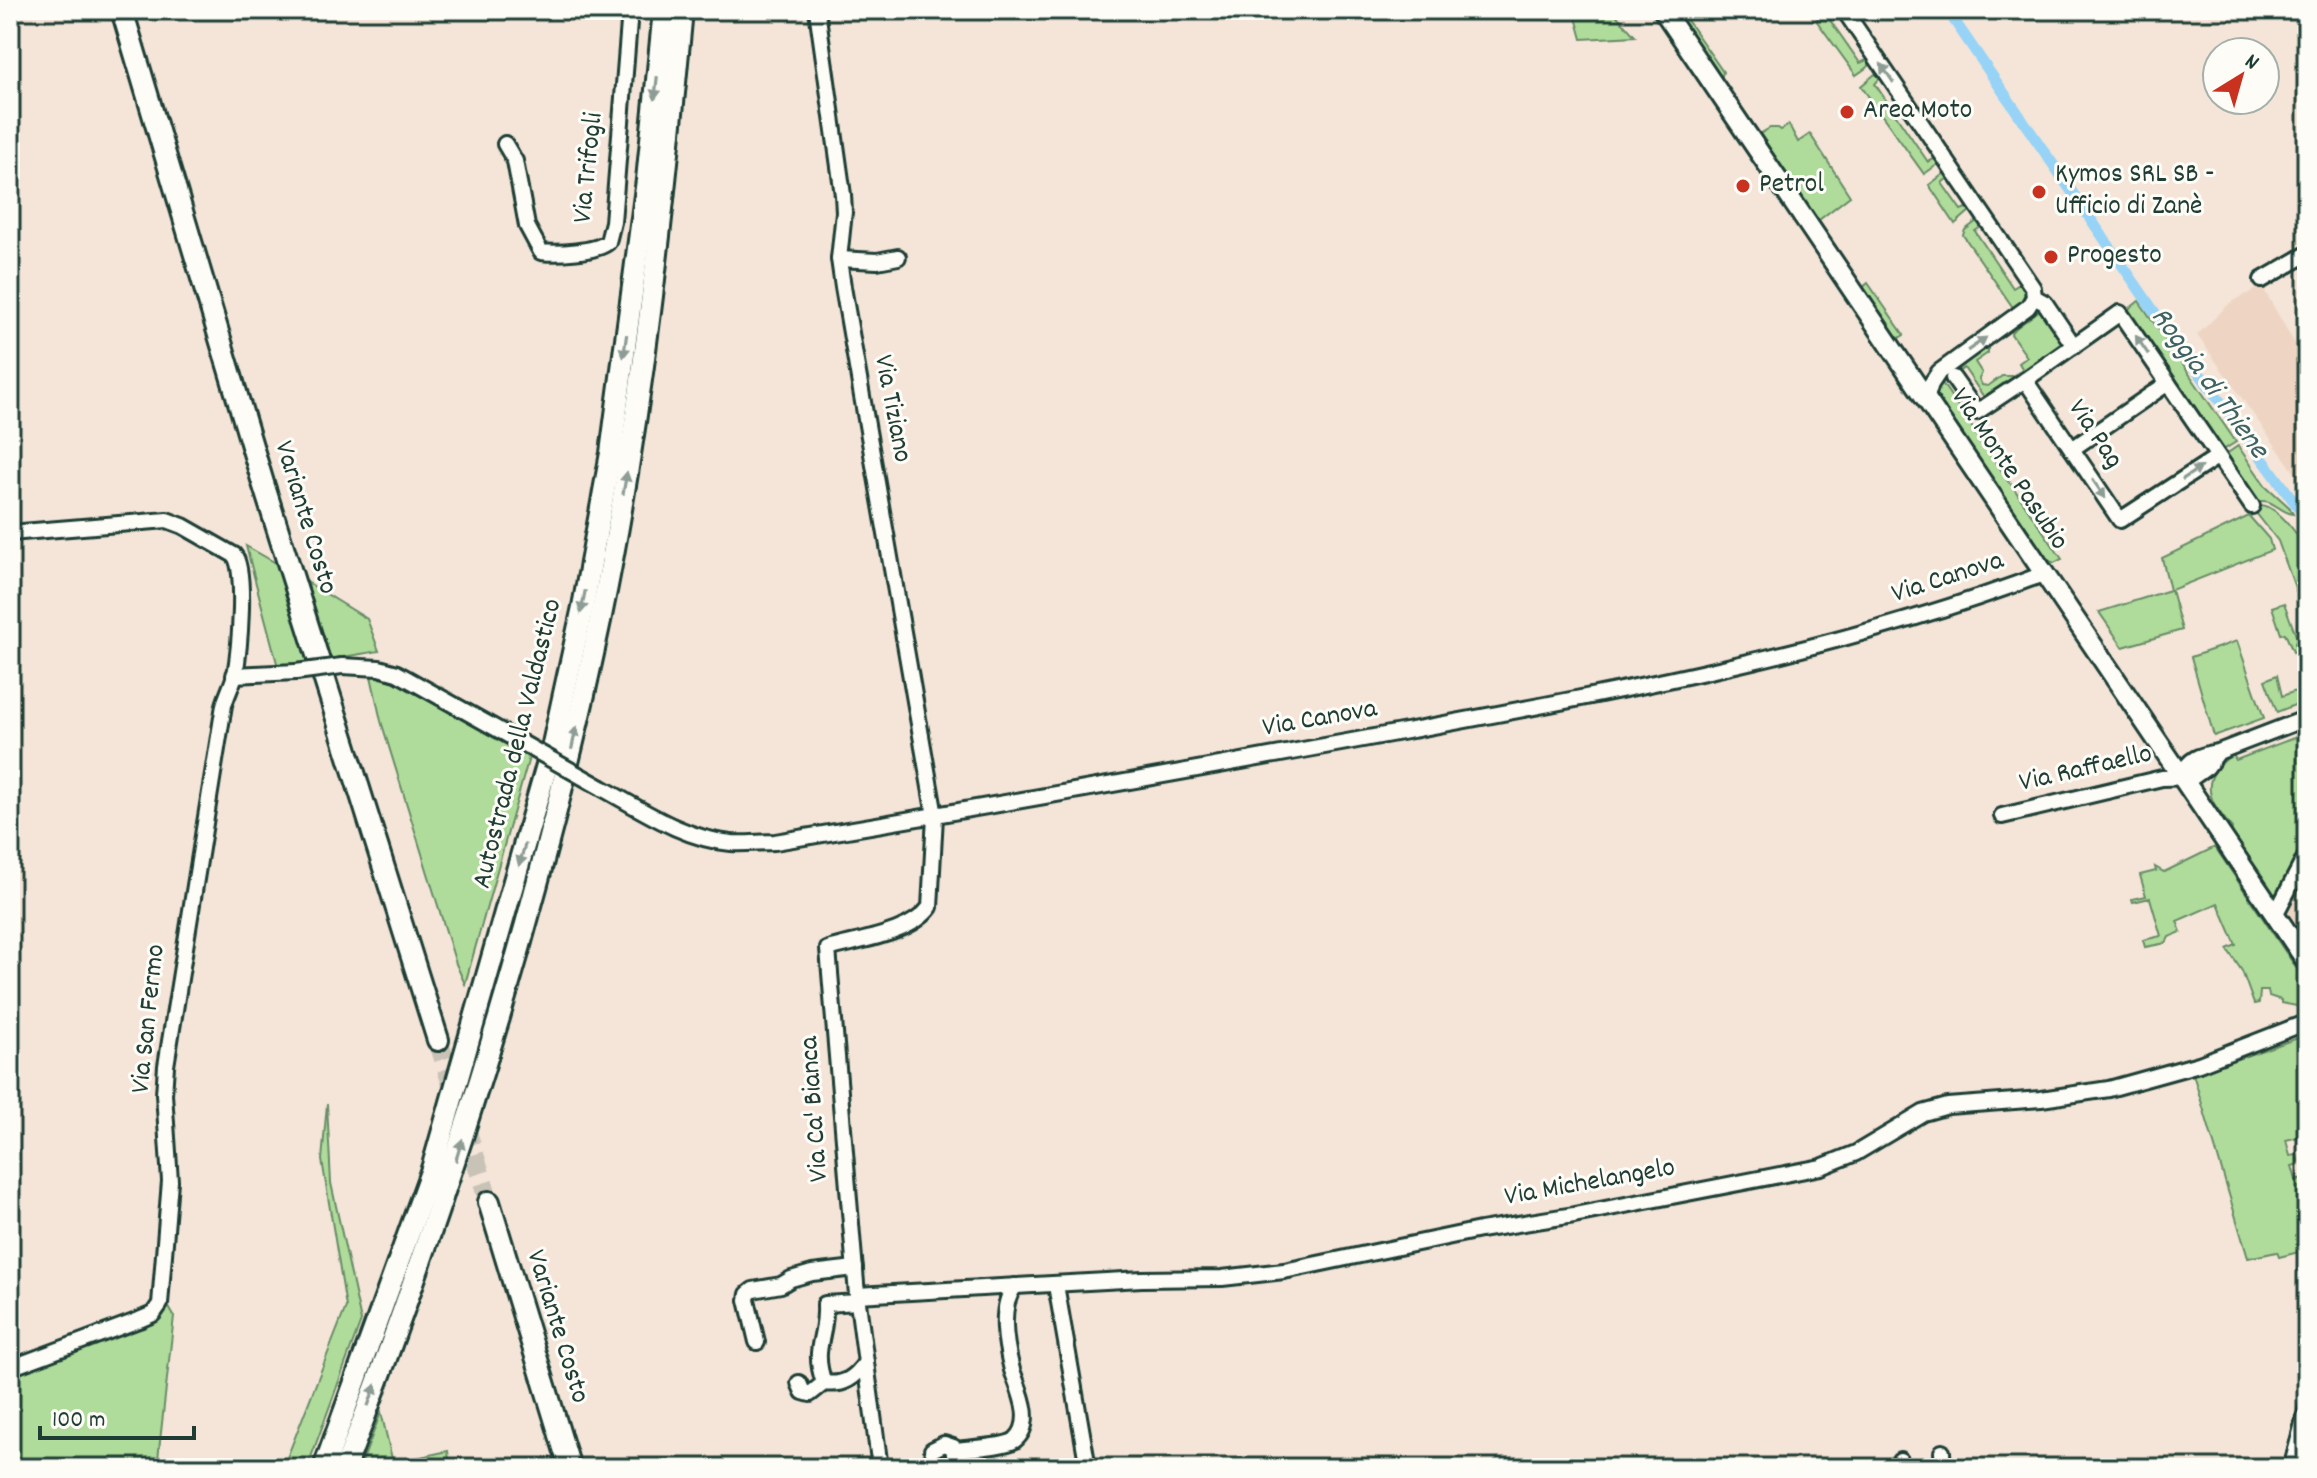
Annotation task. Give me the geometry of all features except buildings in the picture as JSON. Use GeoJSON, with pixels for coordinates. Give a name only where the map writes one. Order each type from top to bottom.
{"type":"FeatureCollection","features":[{"type":"Feature","properties":{"kind":"highway","name":"Variante Costo"},"geometry":{"type":"LineString","coordinates":[[122,10],[263,483],[438,1040]]}},
{"type":"Feature","properties":{"kind":"highway","name":"Autostrada della Valdastico"},"geometry":{"type":"LineString","coordinates":[[324,1468],[432,1169],[553,744],[583,607],[611,453],[647,180],[664,10]]}},
{"type":"Feature","properties":{"kind":"highway","name":"Autostrada della Valdastico"},"geometry":{"type":"LineString","coordinates":[[345,1468],[450,1178],[571,754],[627,469],[666,178],[682,10]]}},
{"type":"Feature","properties":{"kind":"highway","name":"Variante Costo"},"geometry":{"type":"LineString","coordinates":[[489,1202],[570,1468]]}},
{"type":"Feature","properties":{"kind":"main road","name":"Via Monte Pasubio"},"geometry":{"type":"LineString","coordinates":[[1663,10],[2307,962]]}},
{"type":"Feature","properties":{"kind":"street","name":"Via Trifogli"},"geometry":{"type":"LineString","coordinates":[[505,144],[515,161],[527,226],[541,252],[557,253],[605,246],[613,222],[630,10]]}},
{"type":"Feature","properties":{"kind":"street","name":"Via Tiziano"},"geometry":{"type":"LineString","coordinates":[[817,10],[843,195],[839,259],[935,816]]}},
{"type":"Feature","properties":{"kind":"street"},"geometry":{"type":"LineString","coordinates":[[1844,10],[2033,288],[2034,297],[2028,307],[1931,384],[1926,400]]}},
{"type":"Feature","properties":{"kind":"street"},"geometry":{"type":"LineString","coordinates":[[2262,280],[2304,256]]}},
{"type":"Feature","properties":{"kind":"street"},"geometry":{"type":"LineString","coordinates":[[839,259],[877,261],[898,257]]}},
{"type":"Feature","properties":{"kind":"street"},"geometry":{"type":"LineString","coordinates":[[2034,297],[2045,303],[2074,346]]}},
{"type":"Feature","properties":{"kind":"street"},"geometry":{"type":"LineString","coordinates":[[1949,372],[1977,412],[2120,313],[2252,506]]}},
{"type":"Feature","properties":{"kind":"street"},"geometry":{"type":"LineString","coordinates":[[1908,372],[1949,372]]}},
{"type":"Feature","properties":{"kind":"street","name":"Via Pag"},"geometry":{"type":"LineString","coordinates":[[2025,380],[2120,520],[2217,457]]}},
{"type":"Feature","properties":{"kind":"street"},"geometry":{"type":"LineString","coordinates":[[2072,449],[2168,383]]}},
{"type":"Feature","properties":{"kind":"street","name":"Via San Fermo"},"geometry":{"type":"LineString","coordinates":[[10,533],[167,520],[234,555],[240,561],[242,583],[234,675],[224,705],[166,1066],[164,1094],[170,1181],[160,1304],[153,1314],[139,1320],[10,1368]]}},
{"type":"Feature","properties":{"kind":"street","name":"Via Canova"},"geometry":{"type":"LineString","coordinates":[[234,675],[342,666],[379,668],[397,673],[671,825],[730,843],[775,842],[935,816],[1695,677],[1967,602],[2046,573]]}},
{"type":"Feature","properties":{"kind":"street"},"geometry":{"type":"LineString","coordinates":[[2162,748],[2200,762],[2218,752],[2307,718]]}},
{"type":"Feature","properties":{"kind":"street"},"geometry":{"type":"LineString","coordinates":[[2199,803],[2200,762]]}},
{"type":"Feature","properties":{"kind":"street","name":"Via Raffaello"},"geometry":{"type":"LineString","coordinates":[[2002,816],[2162,778],[2193,777],[2200,762]]}},
{"type":"Feature","properties":{"kind":"street","name":"Via Ca' Bianca"},"geometry":{"type":"LineString","coordinates":[[880,1468],[858,1298],[828,949],[898,929],[916,921],[927,911],[930,907],[935,816]]}},
{"type":"Feature","properties":{"kind":"street"},"geometry":{"type":"LineString","coordinates":[[2275,915],[2301,879],[2307,854]]}},
{"type":"Feature","properties":{"kind":"street","name":"Via Michelangelo"},"geometry":{"type":"LineString","coordinates":[[824,1383],[818,1368],[817,1351],[826,1330],[825,1304],[858,1298],[1015,1286],[1222,1278],[1284,1271],[1480,1230],[1821,1167],[1856,1153],[1923,1113],[1948,1106],[2041,1099],[2109,1089],[2199,1064],[2307,1022]]}},
{"type":"Feature","properties":{"kind":"street"},"geometry":{"type":"LineString","coordinates":[[757,1342],[747,1300],[753,1290],[781,1285],[812,1273],[855,1268]]}},
{"type":"Feature","properties":{"kind":"street"},"geometry":{"type":"LineString","coordinates":[[1056,1285],[1088,1468]]}},
{"type":"Feature","properties":{"kind":"street"},"geometry":{"type":"LineString","coordinates":[[955,1450],[1009,1443],[1019,1435],[1024,1401],[1013,1371],[1006,1318],[1008,1295],[1015,1286]]}},
{"type":"Feature","properties":{"kind":"street"},"geometry":{"type":"LineString","coordinates":[[799,1383],[803,1392],[810,1394],[824,1383],[844,1383],[856,1375],[866,1362]]}},
{"type":"Feature","properties":{"kind":"street"},"geometry":{"type":"LineString","coordinates":[[2294,1468],[2293,1461],[2307,1408]]}},
{"type":"Feature","properties":{"kind":"street"},"geometry":{"type":"LineString","coordinates":[[932,1450],[949,1444],[955,1450],[956,1468]]}},
{"type":"Feature","properties":{"kind":"street"},"geometry":{"type":"LineString","coordinates":[[1942,1452],[1943,1468]]}},
{"type":"Feature","properties":{"kind":"shaded area"},"geometry":{"type":"Polygon","coordinates":[[[2262,286],[2299,351],[2307,347],[2307,490],[2197,335],[2230,303],[2262,286]]]}},
{"type":"Feature","properties":{"kind":"shaded area"},"geometry":{"type":"Polygon","coordinates":[[[2307,869],[2307,948],[2284,914],[2307,869]]]}},
{"type":"Feature","properties":{"kind":"green space"},"geometry":{"type":"Polygon","coordinates":[[[1574,10],[1625,10],[1617,16],[1635,36],[1582,39],[1574,10]]]}},
{"type":"Feature","properties":{"kind":"green space"},"geometry":{"type":"Polygon","coordinates":[[[1670,10],[1680,10],[1723,72],[1720,83],[1670,10]]]}},
{"type":"Feature","properties":{"kind":"green space"},"geometry":{"type":"Polygon","coordinates":[[[1834,10],[1835,15],[1830,20],[1860,63],[1869,62],[1869,66],[1856,75],[1816,20],[1827,11],[1834,10]]]}},
{"type":"Feature","properties":{"kind":"green space"},"geometry":{"type":"Polygon","coordinates":[[[1875,74],[1880,78],[1875,84],[1928,162],[1938,161],[1924,174],[1861,86],[1875,74]]]}},
{"type":"Feature","properties":{"kind":"green space"},"geometry":{"type":"Polygon","coordinates":[[[1789,125],[1798,142],[1810,134],[1850,196],[1815,223],[1756,136],[1770,128],[1781,130],[1789,125]]]}},
{"type":"Feature","properties":{"kind":"green space"},"geometry":{"type":"Polygon","coordinates":[[[1945,173],[1948,178],[1942,183],[1961,210],[1969,207],[1971,210],[1955,224],[1929,185],[1945,173]]]}},
{"type":"Feature","properties":{"kind":"green space"},"geometry":{"type":"Polygon","coordinates":[[[1977,221],[1981,227],[1975,231],[2013,288],[2021,283],[2025,291],[2023,301],[2014,309],[1963,235],[1977,221]]]}},
{"type":"Feature","properties":{"kind":"green space"},"geometry":{"type":"Polygon","coordinates":[[[1868,283],[1904,335],[1896,340],[1861,289],[1868,283]]]}},
{"type":"Feature","properties":{"kind":"green space"},"geometry":{"type":"Polygon","coordinates":[[[2139,301],[2236,442],[2220,452],[2139,325],[2134,319],[2130,321],[2125,312],[2139,301]]]}},
{"type":"Feature","properties":{"kind":"green space"},"geometry":{"type":"Polygon","coordinates":[[[2040,310],[2065,347],[1986,400],[1964,368],[1942,383],[2062,559],[2054,563],[2048,560],[2014,510],[2010,509],[1933,395],[1939,379],[1988,345],[1988,353],[1975,362],[1982,373],[1979,379],[1982,385],[1988,386],[2002,376],[2012,376],[2023,370],[2019,363],[2027,357],[2011,334],[2040,310]]]}},
{"type":"Feature","properties":{"kind":"green space"},"geometry":{"type":"Polygon","coordinates":[[[2238,446],[2265,485],[2293,514],[2270,502],[2254,503],[2242,477],[2222,457],[2238,446]]]}},
{"type":"Feature","properties":{"kind":"green space"},"geometry":{"type":"Polygon","coordinates":[[[2260,505],[2281,516],[2306,552],[2309,575],[2307,621],[2278,541],[2253,509],[2260,505]]]}},
{"type":"Feature","properties":{"kind":"green space"},"geometry":{"type":"Polygon","coordinates":[[[2249,516],[2269,539],[2272,550],[2171,590],[2182,630],[2123,647],[2099,612],[2170,590],[2162,558],[2249,516]]]}},
{"type":"Feature","properties":{"kind":"green space"},"geometry":{"type":"Polygon","coordinates":[[[246,546],[281,566],[311,662],[278,667],[246,546]]]}},
{"type":"Feature","properties":{"kind":"green space"},"geometry":{"type":"Polygon","coordinates":[[[307,582],[367,619],[379,651],[331,659],[307,582]]]}},
{"type":"Feature","properties":{"kind":"green space"},"geometry":{"type":"Polygon","coordinates":[[[2284,603],[2298,641],[2295,643],[2298,651],[2293,652],[2285,633],[2281,634],[2272,607],[2284,603]]]}},
{"type":"Feature","properties":{"kind":"green space"},"geometry":{"type":"Polygon","coordinates":[[[2237,641],[2264,718],[2214,736],[2191,657],[2237,641]]]}},
{"type":"Feature","properties":{"kind":"green space"},"geometry":{"type":"Polygon","coordinates":[[[383,674],[530,754],[465,984],[456,964],[381,721],[371,676],[383,674]]]}},
{"type":"Feature","properties":{"kind":"green space"},"geometry":{"type":"Polygon","coordinates":[[[2277,675],[2282,696],[2307,687],[2307,700],[2277,712],[2265,680],[2277,675]]]}},
{"type":"Feature","properties":{"kind":"green space"},"geometry":{"type":"Polygon","coordinates":[[[2307,733],[2307,845],[2278,900],[2275,900],[2231,835],[2232,828],[2212,799],[2210,783],[2219,766],[2232,753],[2236,760],[2307,733]]]}},
{"type":"Feature","properties":{"kind":"green space"},"geometry":{"type":"Polygon","coordinates":[[[2215,847],[2307,984],[2307,1008],[2281,1003],[2281,1000],[2269,996],[2268,991],[2260,991],[2259,1003],[2254,1004],[2242,971],[2227,949],[2236,945],[2218,903],[2177,921],[2181,932],[2169,937],[2166,943],[2145,947],[2143,940],[2161,936],[2150,898],[2133,902],[2132,899],[2146,896],[2140,875],[2156,871],[2155,867],[2164,872],[2215,847]]]}},
{"type":"Feature","properties":{"kind":"green space"},"geometry":{"type":"Polygon","coordinates":[[[2307,1035],[2307,1135],[2286,1140],[2290,1156],[2297,1155],[2299,1164],[2292,1166],[2296,1180],[2307,1177],[2307,1250],[2279,1257],[2277,1252],[2248,1258],[2193,1074],[2307,1035]]]}},
{"type":"Feature","properties":{"kind":"green space"},"geometry":{"type":"Polygon","coordinates":[[[327,1104],[331,1183],[361,1321],[307,1468],[283,1468],[346,1307],[322,1160],[327,1104]]]}},
{"type":"Feature","properties":{"kind":"green space"},"geometry":{"type":"Polygon","coordinates":[[[164,1299],[174,1316],[157,1468],[10,1468],[10,1378],[16,1371],[152,1317],[164,1299]]]}},
{"type":"Feature","properties":{"kind":"green space"},"geometry":{"type":"Polygon","coordinates":[[[381,1412],[393,1463],[448,1451],[450,1468],[360,1468],[381,1412]]]}},
{"type":"Feature","properties":{"kind":"waterway","name":"Roggia di Thiene"},"geometry":{"type":"LineString","coordinates":[[1947,10],[2160,320],[2307,519]]}},
{"type":"Feature","properties":{"kind":"tunnel"},"geometry":{"type":"LineString","coordinates":[[438,1040],[489,1202]]}},
{"type":"Feature","properties":{"kind":"place","name":"Area Moto"},"geometry":{"type":"Point","coordinates":[1847,112]}},
{"type":"Feature","properties":{"kind":"place","name":"Petrol"},"geometry":{"type":"Point","coordinates":[1743,186]}},
{"type":"Feature","properties":{"kind":"place","name":"Kymos SRL SB - Ufficio di Zanè"},"geometry":{"type":"Point","coordinates":[2039,192]}},
{"type":"Feature","properties":{"kind":"place","name":"Progesto"},"geometry":{"type":"Point","coordinates":[2051,257]}}]}
